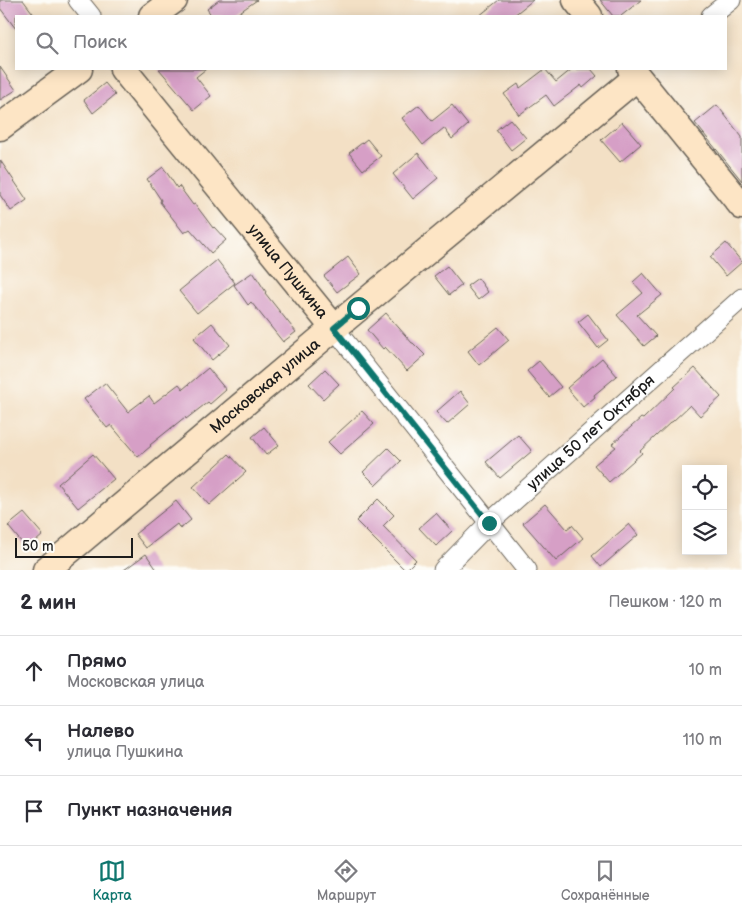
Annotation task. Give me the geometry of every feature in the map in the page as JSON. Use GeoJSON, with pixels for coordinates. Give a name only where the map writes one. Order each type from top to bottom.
{"type":"FeatureCollection","features":[{"type":"Feature","properties":{"kind":"street"},"geometry":{"type":"LineString","coordinates":[[78,0],[89,15]]}},
{"type":"Feature","properties":{"kind":"street"},"geometry":{"type":"LineString","coordinates":[[153,15],[174,0]]}},
{"type":"Feature","properties":{"kind":"street"},"geometry":{"type":"LineString","coordinates":[[576,0],[588,15]]}},
{"type":"Feature","properties":{"kind":"street"},"geometry":{"type":"LineString","coordinates":[[712,15],[731,0]]}},
{"type":"Feature","properties":{"kind":"street"},"geometry":{"type":"LineString","coordinates":[[0,127],[78,70]]}},
{"type":"Feature","properties":{"kind":"street","name":"улица Пушкина"},"geometry":{"type":"LineString","coordinates":[[125,70],[527,570]]}},
{"type":"Feature","properties":{"kind":"street"},"geometry":{"type":"LineString","coordinates":[[638,71],[742,206]]}},
{"type":"Feature","properties":{"kind":"street","name":"Московская улица"},"geometry":{"type":"LineString","coordinates":[[46,570],[638,71]]}},
{"type":"Feature","properties":{"kind":"street","name":"улица 50 лет Октября"},"geometry":{"type":"LineString","coordinates":[[443,570],[489,523],[742,298]]}},
{"type":"Feature","properties":{"kind":"building"},"geometry":{"type":"Polygon","coordinates":[[[0,0],[23,0],[34,15],[15,15],[15,28],[0,8],[0,0]]]}},
{"type":"Feature","properties":{"kind":"building"},"geometry":{"type":"Polygon","coordinates":[[[219,0],[257,0],[235,15],[211,15],[207,9],[219,0]]]}},
{"type":"Feature","properties":{"kind":"building"},"geometry":{"type":"Polygon","coordinates":[[[499,0],[533,0],[514,15],[480,15],[499,0]]]}},
{"type":"Feature","properties":{"kind":"building"},"geometry":{"type":"Polygon","coordinates":[[[600,0],[641,0],[622,15],[612,15],[600,0]]]}},
{"type":"Feature","properties":{"kind":"building"},"geometry":{"type":"Polygon","coordinates":[[[0,67],[16,90],[0,100],[0,67]]]}},
{"type":"Feature","properties":{"kind":"building"},"geometry":{"type":"Polygon","coordinates":[[[160,70],[205,70],[196,77],[211,96],[194,110],[160,70]]]}},
{"type":"Feature","properties":{"kind":"building"},"geometry":{"type":"Polygon","coordinates":[[[544,70],[546,70],[556,82],[571,70],[592,70],[597,76],[583,88],[581,85],[554,106],[546,95],[519,115],[504,94],[518,84],[520,88],[544,70]]]}},
{"type":"Feature","properties":{"kind":"building"},"geometry":{"type":"Polygon","coordinates":[[[105,83],[115,95],[93,113],[84,100],[105,83]]]}},
{"type":"Feature","properties":{"kind":"building"},"geometry":{"type":"Polygon","coordinates":[[[419,105],[432,121],[452,105],[468,125],[452,139],[444,128],[423,145],[402,118],[419,105]]]}},
{"type":"Feature","properties":{"kind":"building"},"geometry":{"type":"Polygon","coordinates":[[[717,105],[742,137],[742,181],[695,123],[717,105]]]}},
{"type":"Feature","properties":{"kind":"building"},"geometry":{"type":"Polygon","coordinates":[[[510,119],[526,138],[511,150],[496,130],[510,119]]]}},
{"type":"Feature","properties":{"kind":"building"},"geometry":{"type":"Polygon","coordinates":[[[622,122],[641,144],[620,162],[601,140],[622,122]]]}},
{"type":"Feature","properties":{"kind":"building"},"geometry":{"type":"Polygon","coordinates":[[[367,139],[381,156],[363,170],[349,153],[367,139]]]}},
{"type":"Feature","properties":{"kind":"building"},"geometry":{"type":"Polygon","coordinates":[[[418,153],[438,178],[413,199],[393,174],[418,153]]]}},
{"type":"Feature","properties":{"kind":"building"},"geometry":{"type":"Polygon","coordinates":[[[0,160],[27,200],[11,211],[0,195],[0,160]]]}},
{"type":"Feature","properties":{"kind":"building"},"geometry":{"type":"Polygon","coordinates":[[[163,167],[177,188],[179,186],[213,228],[226,240],[211,253],[190,229],[184,233],[160,202],[161,200],[147,179],[163,167]]]}},
{"type":"Feature","properties":{"kind":"building"},"geometry":{"type":"Polygon","coordinates":[[[726,243],[742,262],[726,276],[710,257],[726,243]]]}},
{"type":"Feature","properties":{"kind":"building"},"geometry":{"type":"Polygon","coordinates":[[[348,257],[361,274],[337,292],[324,276],[348,257]]]}},
{"type":"Feature","properties":{"kind":"building"},"geometry":{"type":"Polygon","coordinates":[[[217,260],[235,283],[197,313],[179,291],[217,260]]]}},
{"type":"Feature","properties":{"kind":"building"},"geometry":{"type":"Polygon","coordinates":[[[447,266],[462,285],[449,295],[434,276],[447,266]]]}},
{"type":"Feature","properties":{"kind":"building"},"geometry":{"type":"Polygon","coordinates":[[[253,272],[265,293],[296,332],[283,342],[251,302],[248,305],[234,285],[253,272]]]}},
{"type":"Feature","properties":{"kind":"building"},"geometry":{"type":"Polygon","coordinates":[[[643,273],[662,295],[637,315],[656,336],[644,346],[617,315],[643,293],[633,282],[643,273]]]}},
{"type":"Feature","properties":{"kind":"building"},"geometry":{"type":"Polygon","coordinates":[[[478,278],[488,292],[478,300],[467,286],[478,278]]]}},
{"type":"Feature","properties":{"kind":"building"},"geometry":{"type":"Polygon","coordinates":[[[386,313],[425,355],[407,371],[385,347],[383,349],[367,330],[386,313]]]}},
{"type":"Feature","properties":{"kind":"building"},"geometry":{"type":"Polygon","coordinates":[[[588,314],[608,340],[598,348],[578,322],[588,314]]]}},
{"type":"Feature","properties":{"kind":"building"},"geometry":{"type":"Polygon","coordinates":[[[212,323],[230,345],[212,360],[194,338],[212,323]]]}},
{"type":"Feature","properties":{"kind":"building"},"geometry":{"type":"Polygon","coordinates":[[[498,327],[509,340],[479,365],[468,351],[498,327]]]}},
{"type":"Feature","properties":{"kind":"building"},"geometry":{"type":"Polygon","coordinates":[[[602,358],[617,376],[583,407],[567,388],[602,358]]]}},
{"type":"Feature","properties":{"kind":"building"},"geometry":{"type":"Polygon","coordinates":[[[539,361],[561,387],[549,397],[527,371],[539,361]]]}},
{"type":"Feature","properties":{"kind":"building"},"geometry":{"type":"Polygon","coordinates":[[[208,368],[226,390],[210,404],[208,402],[186,419],[185,417],[138,457],[111,425],[107,428],[84,399],[105,383],[128,412],[149,396],[154,403],[179,384],[183,389],[208,368]]]}},
{"type":"Feature","properties":{"kind":"building"},"geometry":{"type":"Polygon","coordinates":[[[695,368],[721,397],[700,416],[690,405],[640,451],[642,453],[609,482],[594,465],[616,447],[612,444],[641,418],[643,419],[695,368]]]}},
{"type":"Feature","properties":{"kind":"building"},"geometry":{"type":"Polygon","coordinates":[[[325,369],[339,384],[323,399],[309,384],[325,369]]]}},
{"type":"Feature","properties":{"kind":"building"},"geometry":{"type":"Polygon","coordinates":[[[460,391],[470,404],[447,424],[436,412],[460,391]]]}},
{"type":"Feature","properties":{"kind":"building"},"geometry":{"type":"Polygon","coordinates":[[[362,411],[374,424],[340,454],[328,442],[362,411]]]}},
{"type":"Feature","properties":{"kind":"building"},"geometry":{"type":"Polygon","coordinates":[[[264,427],[279,445],[266,455],[252,437],[264,427]]]}},
{"type":"Feature","properties":{"kind":"building"},"geometry":{"type":"Polygon","coordinates":[[[518,435],[532,451],[500,478],[486,462],[518,435]]]}},
{"type":"Feature","properties":{"kind":"building"},"geometry":{"type":"Polygon","coordinates":[[[388,448],[401,461],[376,485],[363,472],[388,448]]]}},
{"type":"Feature","properties":{"kind":"building"},"geometry":{"type":"Polygon","coordinates":[[[93,454],[114,479],[78,508],[58,484],[93,454]]]}},
{"type":"Feature","properties":{"kind":"building"},"geometry":{"type":"Polygon","coordinates":[[[229,454],[246,472],[209,505],[193,487],[229,454]]]}},
{"type":"Feature","properties":{"kind":"building"},"geometry":{"type":"Polygon","coordinates":[[[378,499],[394,515],[383,526],[416,560],[406,570],[356,521],[378,499]]]}},
{"type":"Feature","properties":{"kind":"building"},"geometry":{"type":"Polygon","coordinates":[[[176,501],[191,520],[180,529],[177,524],[146,548],[135,534],[176,501]]]}},
{"type":"Feature","properties":{"kind":"building"},"geometry":{"type":"Polygon","coordinates":[[[545,504],[567,529],[572,525],[583,538],[556,561],[523,523],[545,504]]]}},
{"type":"Feature","properties":{"kind":"building"},"geometry":{"type":"Polygon","coordinates":[[[24,513],[43,535],[27,549],[8,526],[24,513]]]}},
{"type":"Feature","properties":{"kind":"building"},"geometry":{"type":"Polygon","coordinates":[[[436,513],[452,531],[436,546],[419,528],[436,513]]]}},
{"type":"Feature","properties":{"kind":"building"},"geometry":{"type":"Polygon","coordinates":[[[629,524],[638,535],[601,567],[592,556],[629,524]]]}},
{"type":"Feature","properties":{"kind":"building"},"geometry":{"type":"Polygon","coordinates":[[[146,554],[157,570],[124,570],[146,554]]]}},
{"type":"Feature","properties":{"kind":"route"},"geometry":{"type":"LineString","coordinates":[[358,308],[334,328],[489,523]]}}]}
